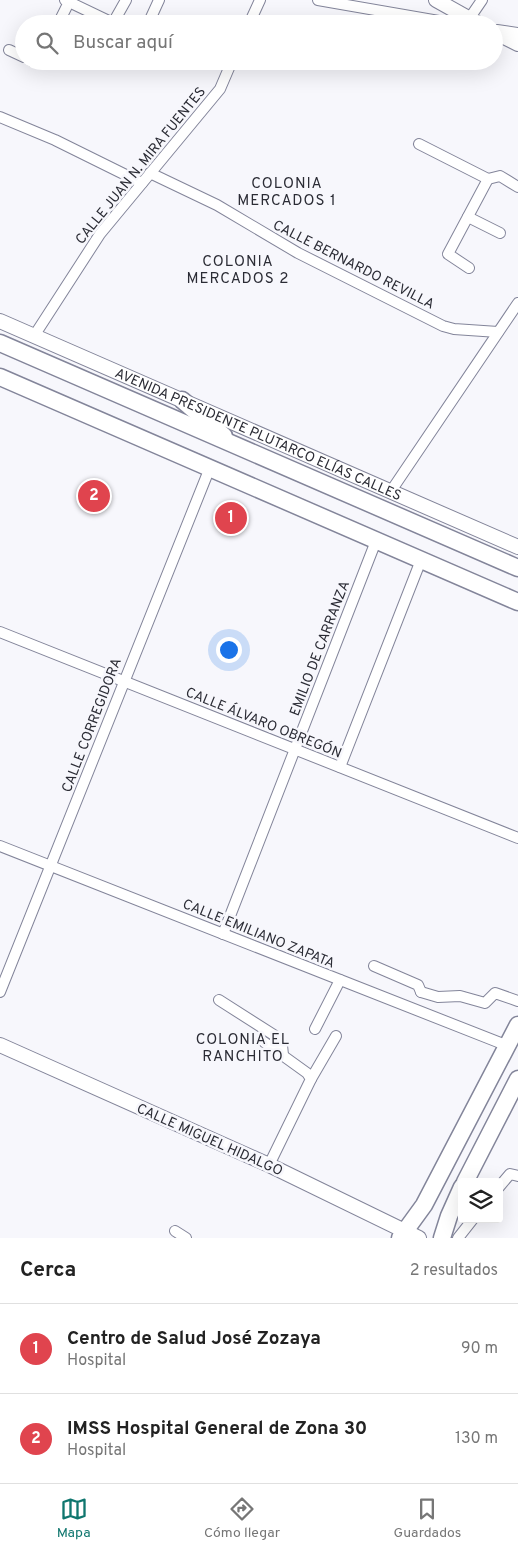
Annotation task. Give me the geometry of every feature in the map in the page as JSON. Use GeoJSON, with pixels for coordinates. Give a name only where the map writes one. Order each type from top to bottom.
{"type":"FeatureCollection","features":[{"type":"Feature","properties":{"kind":"main road","name":"AVENIDA PRESIDENTE PLUTARCO ELÍAS CALLES"},"geometry":{"type":"LineString","coordinates":[[0,343],[518,568]]}},
{"type":"Feature","properties":{"kind":"main road"},"geometry":{"type":"LineString","coordinates":[[0,377],[210,470],[518,602]]}},
{"type":"Feature","properties":{"kind":"main road"},"geometry":{"type":"LineString","coordinates":[[182,400],[237,447]]}},
{"type":"Feature","properties":{"kind":"main road"},"geometry":{"type":"LineString","coordinates":[[408,1236],[518,1025]]}},
{"type":"Feature","properties":{"kind":"main road"},"geometry":{"type":"LineString","coordinates":[[467,1178],[518,1079]]}},
{"type":"Feature","properties":{"kind":"main road"},"geometry":{"type":"LineString","coordinates":[[442,1238],[458,1197]]}},
{"type":"Feature","properties":{"kind":"street"},"geometry":{"type":"LineString","coordinates":[[118,15],[126,0]]}},
{"type":"Feature","properties":{"kind":"street"},"geometry":{"type":"LineString","coordinates":[[152,15],[159,0]]}},
{"type":"Feature","properties":{"kind":"street"},"geometry":{"type":"LineString","coordinates":[[253,15],[260,0]]}},
{"type":"Feature","properties":{"kind":"street"},"geometry":{"type":"LineString","coordinates":[[318,0],[420,15]]}},
{"type":"Feature","properties":{"kind":"street"},"geometry":{"type":"LineString","coordinates":[[472,15],[482,0]]}},
{"type":"Feature","properties":{"kind":"street"},"geometry":{"type":"LineString","coordinates":[[62,15],[67,1],[97,15]]}},
{"type":"Feature","properties":{"kind":"street"},"geometry":{"type":"LineString","coordinates":[[444,2],[460,15]]}},
{"type":"Feature","properties":{"kind":"street"},"geometry":{"type":"LineString","coordinates":[[503,32],[518,33]]}},
{"type":"Feature","properties":{"kind":"street"},"geometry":{"type":"LineString","coordinates":[[503,36],[518,44]]}},
{"type":"Feature","properties":{"kind":"street"},"geometry":{"type":"LineString","coordinates":[[9,50],[15,53]]}},
{"type":"Feature","properties":{"kind":"street","name":"CALLE JUAN N. MIRA FUENTES"},"geometry":{"type":"LineString","coordinates":[[34,336],[83,258],[220,89],[228,70]]}},
{"type":"Feature","properties":{"kind":"street"},"geometry":{"type":"LineString","coordinates":[[0,117],[55,140],[142,183]]}},
{"type":"Feature","properties":{"kind":"street"},"geometry":{"type":"LineString","coordinates":[[419,144],[488,178],[500,176],[518,187]]}},
{"type":"Feature","properties":{"kind":"street","name":"CALLE BERNARDO REVILLA"},"geometry":{"type":"LineString","coordinates":[[150,173],[217,205],[298,252],[443,326],[454,329],[498,332]]}},
{"type":"Feature","properties":{"kind":"street"},"geometry":{"type":"LineString","coordinates":[[469,268],[448,254],[488,178]]}},
{"type":"Feature","properties":{"kind":"street"},"geometry":{"type":"LineString","coordinates":[[468,217],[500,233]]}},
{"type":"Feature","properties":{"kind":"street"},"geometry":{"type":"LineString","coordinates":[[391,491],[518,303]]}},
{"type":"Feature","properties":{"kind":"street","name":"AVENIDA PRESIDENTE PLUTARCO ELÍAS CALLES"},"geometry":{"type":"LineString","coordinates":[[0,321],[518,546]]}},
{"type":"Feature","properties":{"kind":"street","name":"CALLE CORREGIDORA"},"geometry":{"type":"LineString","coordinates":[[0,992],[123,681],[210,470]]}},
{"type":"Feature","properties":{"kind":"street","name":"EMILIO DE CARRANZA"},"geometry":{"type":"LineString","coordinates":[[223,934],[376,541]]}},
{"type":"Feature","properties":{"kind":"street"},"geometry":{"type":"LineString","coordinates":[[340,767],[421,560]]}},
{"type":"Feature","properties":{"kind":"street","name":"CALLE ÁLVARO OBREGÓN"},"geometry":{"type":"LineString","coordinates":[[0,632],[518,838]]}},
{"type":"Feature","properties":{"kind":"street","name":"CALLE EMILIANO ZAPATA"},"geometry":{"type":"LineString","coordinates":[[0,846],[508,1046]]}},
{"type":"Feature","properties":{"kind":"street"},"geometry":{"type":"LineString","coordinates":[[374,966],[418,985],[421,992],[413,1009]]}},
{"type":"Feature","properties":{"kind":"street"},"geometry":{"type":"LineString","coordinates":[[315,1029],[340,980]]}},
{"type":"Feature","properties":{"kind":"street"},"geometry":{"type":"LineString","coordinates":[[421,992],[438,997],[460,996],[485,1003],[495,993],[518,1001]]}},
{"type":"Feature","properties":{"kind":"street"},"geometry":{"type":"LineString","coordinates":[[219,1000],[277,1037],[282,1045],[283,1055]]}},
{"type":"Feature","properties":{"kind":"street"},"geometry":{"type":"LineString","coordinates":[[269,1165],[311,1079],[336,1036]]}},
{"type":"Feature","properties":{"kind":"street"},"geometry":{"type":"LineString","coordinates":[[264,1042],[307,1073],[311,1079]]}},
{"type":"Feature","properties":{"kind":"street","name":"CALLE MIGUEL HIDALGO"},"geometry":{"type":"LineString","coordinates":[[0,1044],[269,1165],[408,1236]]}},
{"type":"Feature","properties":{"kind":"street"},"geometry":{"type":"LineString","coordinates":[[503,1182],[510,1174],[518,1176]]}},
{"type":"Feature","properties":{"kind":"street"},"geometry":{"type":"LineString","coordinates":[[458,1238],[470,1223]]}},
{"type":"Feature","properties":{"kind":"street"},"geometry":{"type":"LineString","coordinates":[[175,1231],[186,1238]]}},
{"type":"Feature","properties":{"kind":"place","name":"IMSS Hospital General de Zona 30"},"geometry":{"type":"Point","coordinates":[94,496]}},
{"type":"Feature","properties":{"kind":"place","name":"Centro de Salud José Zozaya"},"geometry":{"type":"Point","coordinates":[231,518]}},
{"type":"Feature","properties":{"kind":"district","name":"COLONIA MERCADOS 1"},"geometry":{"type":"Point","coordinates":[287,192]}},
{"type":"Feature","properties":{"kind":"district","name":"COLONIA MERCADOS 2"},"geometry":{"type":"Point","coordinates":[238,270]}},
{"type":"Feature","properties":{"kind":"district","name":"COLONIA EL RANCHITO"},"geometry":{"type":"Point","coordinates":[243,1048]}}]}
